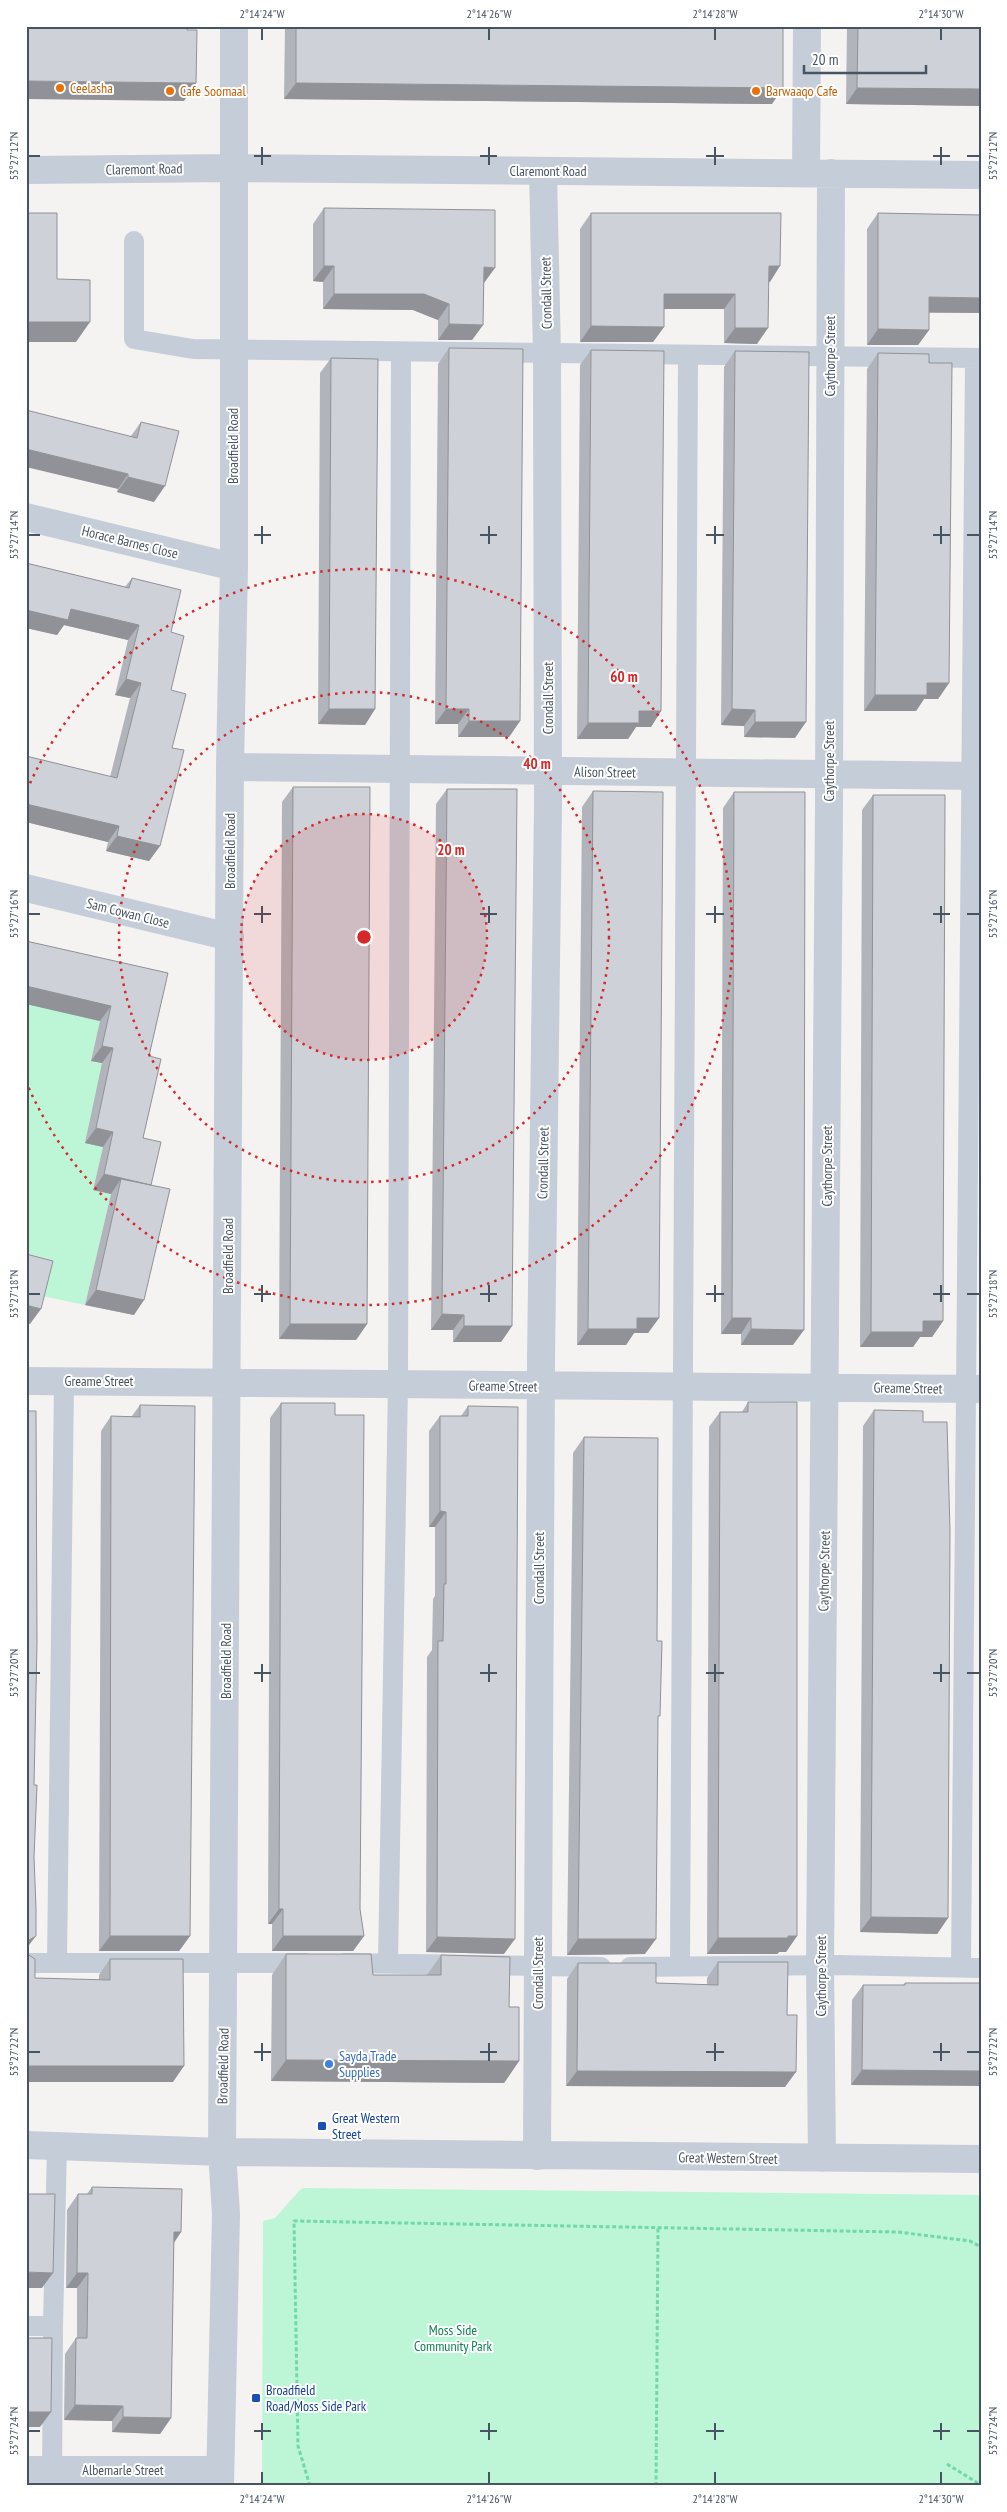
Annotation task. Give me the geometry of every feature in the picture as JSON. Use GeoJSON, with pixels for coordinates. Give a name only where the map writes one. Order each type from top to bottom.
{"type":"FeatureCollection","features":[{"type":"Feature","properties":{"kind":"street","name":"Broadfield Road"},"geometry":{"type":"LineString","coordinates":[[220,2478],[226,2214],[222,2152],[228,1382],[230,766],[234,567],[234,26]]}},
{"type":"Feature","properties":{"kind":"street","name":"Caythorpe Street"},"geometry":{"type":"LineString","coordinates":[[807,26],[830,357],[830,774],[820,1965],[822,2158]]}},
{"type":"Feature","properties":{"kind":"street","name":"Claremont Road"},"geometry":{"type":"LineString","coordinates":[[26,170],[234,168],[981,174]]}},
{"type":"Feature","properties":{"kind":"street","name":"Crondall Street"},"geometry":{"type":"LineString","coordinates":[[537,2156],[541,1386],[548,771],[548,354],[543,171]]}},
{"type":"Feature","properties":{"kind":"street","name":"Horace Barnes Close"},"geometry":{"type":"LineString","coordinates":[[26,517],[234,567]]}},
{"type":"Feature","properties":{"kind":"street","name":"Alison Street"},"geometry":{"type":"LineString","coordinates":[[230,766],[976,776]]}},
{"type":"Feature","properties":{"kind":"street","name":"Sam Cowan Close"},"geometry":{"type":"LineString","coordinates":[[26,888],[230,937]]}},
{"type":"Feature","properties":{"kind":"street","name":"Greame Street"},"geometry":{"type":"LineString","coordinates":[[26,1381],[974,1389]]}},
{"type":"Feature","properties":{"kind":"street","name":"Great Western Street"},"geometry":{"type":"LineString","coordinates":[[26,2145],[222,2152],[981,2159]]}},
{"type":"Feature","properties":{"kind":"street","name":"Albemarle Street"},"geometry":{"type":"LineString","coordinates":[[43,2475],[220,2478]]}},
{"type":"Feature","properties":{"kind":"lane"},"geometry":{"type":"LineString","coordinates":[[134,241],[134,339],[193,350],[233,352],[978,358],[974,1389],[961,1967]]}},
{"type":"Feature","properties":{"kind":"lane"},"geometry":{"type":"LineString","coordinates":[[388,1963],[398,1384],[401,353]]}},
{"type":"Feature","properties":{"kind":"lane"},"geometry":{"type":"LineString","coordinates":[[680,1967],[688,356]]}},
{"type":"Feature","properties":{"kind":"lane"},"geometry":{"type":"LineString","coordinates":[[57,1963],[64,1381]]}},
{"type":"Feature","properties":{"kind":"lane"},"geometry":{"type":"LineString","coordinates":[[26,1963],[388,1963],[538,1967],[820,1965],[981,1968]]}},
{"type":"Feature","properties":{"kind":"lane"},"geometry":{"type":"LineString","coordinates":[[43,2475],[53,2326],[57,2146]]}},
{"type":"Feature","properties":{"kind":"lane"},"geometry":{"type":"LineString","coordinates":[[26,2326],[53,2326]]}},
{"type":"Feature","properties":{"kind":"path"},"geometry":{"type":"LineString","coordinates":[[310,2486],[298,2446],[294,2220],[898,2232],[970,2241],[981,2247]]}},
{"type":"Feature","properties":{"kind":"path"},"geometry":{"type":"LineString","coordinates":[[656,2486],[658,2228]]}},
{"type":"Feature","properties":{"kind":"path"},"geometry":{"type":"LineString","coordinates":[[947,2464],[981,2485]]}},
{"type":"Feature","properties":{"kind":"green space"},"geometry":{"type":"Polygon","coordinates":[[[110,977],[92,1062],[103,1063],[103,1147],[93,1190],[111,1194],[85,1305],[38,1295],[26,1272],[26,1004],[110,977]]]}},
{"type":"Feature","properties":{"kind":"green space","name":"Moss Side Community Park"},"geometry":{"type":"Polygon","coordinates":[[[303,2188],[981,2195],[981,2486],[262,2486],[263,2221],[275,2218],[303,2188]]]}},
{"type":"Feature","properties":{"kind":"building"},"geometry":{"type":"Polygon","coordinates":[[[26,26],[187,26],[187,30],[197,30],[196,83],[26,81],[26,26]]]}},
{"type":"Feature","properties":{"kind":"building"},"geometry":{"type":"Polygon","coordinates":[[[296,26],[783,26],[783,88],[296,83],[296,26]]]}},
{"type":"Feature","properties":{"kind":"building"},"geometry":{"type":"Polygon","coordinates":[[[858,26],[981,26],[981,89],[857,88],[858,26]]]}},
{"type":"Feature","properties":{"kind":"building"},"geometry":{"type":"Polygon","coordinates":[[[324,208],[495,210],[495,268],[484,267],[483,325],[449,324],[449,304],[424,294],[334,294],[334,266],[324,266],[324,208]]]}},
{"type":"Feature","properties":{"kind":"building"},"geometry":{"type":"Polygon","coordinates":[[[26,213],[57,213],[57,279],[90,280],[90,322],[26,322],[26,213]]]}},
{"type":"Feature","properties":{"kind":"building"},"geometry":{"type":"Polygon","coordinates":[[[591,213],[781,213],[780,266],[769,266],[768,328],[735,328],[735,294],[664,294],[664,327],[591,326],[591,213]]]}},
{"type":"Feature","properties":{"kind":"building"},"geometry":{"type":"Polygon","coordinates":[[[878,213],[981,215],[981,298],[929,297],[929,330],[878,329],[878,213]]]}},
{"type":"Feature","properties":{"kind":"building"},"geometry":{"type":"Polygon","coordinates":[[[449,348],[523,349],[520,721],[469,721],[469,709],[446,709],[449,348]]]}},
{"type":"Feature","properties":{"kind":"building"},"geometry":{"type":"Polygon","coordinates":[[[591,350],[664,351],[661,711],[639,711],[639,723],[588,723],[591,350]]]}},
{"type":"Feature","properties":{"kind":"building"},"geometry":{"type":"Polygon","coordinates":[[[735,351],[809,352],[806,722],[755,722],[755,710],[732,709],[735,351]]]}},
{"type":"Feature","properties":{"kind":"building"},"geometry":{"type":"Polygon","coordinates":[[[878,353],[929,354],[929,363],[952,363],[949,683],[927,683],[927,695],[875,695],[878,353]]]}},
{"type":"Feature","properties":{"kind":"building"},"geometry":{"type":"Polygon","coordinates":[[[331,358],[378,359],[375,709],[329,709],[331,358]]]}},
{"type":"Feature","properties":{"kind":"building"},"geometry":{"type":"Polygon","coordinates":[[[26,410],[137,438],[141,422],[179,431],[165,486],[128,477],[128,474],[26,449],[26,410]]]}},
{"type":"Feature","properties":{"kind":"building"},"geometry":{"type":"Polygon","coordinates":[[[26,563],[129,588],[132,578],[181,590],[171,632],[184,636],[171,690],[186,694],[172,748],[184,750],[160,846],[117,836],[119,826],[26,804],[26,756],[117,778],[141,683],[126,679],[139,625],[71,609],[68,620],[26,610],[26,563]]]}},
{"type":"Feature","properties":{"kind":"building"},"geometry":{"type":"Polygon","coordinates":[[[293,787],[370,787],[367,1324],[290,1324],[293,787]]]}},
{"type":"Feature","properties":{"kind":"building"},"geometry":{"type":"Polygon","coordinates":[[[447,789],[517,789],[512,1326],[464,1326],[464,1315],[442,1314],[447,789]]]}},
{"type":"Feature","properties":{"kind":"building"},"geometry":{"type":"Polygon","coordinates":[[[593,791],[663,792],[659,1318],[637,1318],[637,1329],[588,1329],[593,791]]]}},
{"type":"Feature","properties":{"kind":"building"},"geometry":{"type":"Polygon","coordinates":[[[734,792],[805,792],[804,1330],[751,1329],[751,1318],[732,1318],[734,792]]]}},
{"type":"Feature","properties":{"kind":"building"},"geometry":{"type":"Polygon","coordinates":[[[873,795],[945,795],[943,1321],[923,1321],[923,1332],[871,1332],[873,795]]]}},
{"type":"Feature","properties":{"kind":"building"},"geometry":{"type":"Polygon","coordinates":[[[26,941],[168,973],[149,1056],[161,1059],[143,1138],[161,1142],[151,1185],[104,1174],[113,1132],[96,1128],[113,1048],[102,1046],[111,1006],[26,986],[26,941]]]}},
{"type":"Feature","properties":{"kind":"building"},"geometry":{"type":"Polygon","coordinates":[[[121,1179],[170,1189],[144,1300],[96,1290],[121,1179]]]}},
{"type":"Feature","properties":{"kind":"building"},"geometry":{"type":"Polygon","coordinates":[[[26,1254],[53,1261],[41,1309],[26,1305],[26,1254]]]}},
{"type":"Feature","properties":{"kind":"building"},"geometry":{"type":"Polygon","coordinates":[[[748,1402],[797,1402],[797,1936],[788,1936],[788,1938],[718,1938],[720,1412],[748,1412],[748,1402]]]}},
{"type":"Feature","properties":{"kind":"building"},"geometry":{"type":"Polygon","coordinates":[[[281,1403],[335,1403],[335,1415],[364,1415],[360,1909],[364,1936],[283,1936],[283,1909],[279,1909],[281,1403]]]}},
{"type":"Feature","properties":{"kind":"building"},"geometry":{"type":"Polygon","coordinates":[[[140,1405],[195,1406],[190,1936],[110,1936],[111,1416],[140,1417],[140,1405]]]}},
{"type":"Feature","properties":{"kind":"building"},"geometry":{"type":"Polygon","coordinates":[[[468,1406],[518,1407],[515,1939],[437,1937],[438,1641],[443,1641],[444,1584],[446,1584],[446,1512],[440,1511],[440,1416],[468,1416],[468,1406]]]}},
{"type":"Feature","properties":{"kind":"building"},"geometry":{"type":"Polygon","coordinates":[[[874,1410],[923,1411],[923,1422],[947,1422],[950,1531],[948,1918],[871,1917],[874,1410]]]}},
{"type":"Feature","properties":{"kind":"building"},"geometry":{"type":"Polygon","coordinates":[[[26,1411],[36,1411],[37,1643],[34,1785],[37,1785],[34,1857],[36,1936],[26,1943],[26,1411]]]}},
{"type":"Feature","properties":{"kind":"building"},"geometry":{"type":"Polygon","coordinates":[[[584,1437],[658,1438],[657,1641],[662,1641],[660,1716],[658,1716],[656,1939],[578,1939],[584,1437]]]}},
{"type":"Feature","properties":{"kind":"building"},"geometry":{"type":"Polygon","coordinates":[[[26,1951],[27,1954],[35,1959],[35,1978],[110,1980],[110,1959],[183,1959],[184,2066],[26,2066],[26,1951]]]}},
{"type":"Feature","properties":{"kind":"building"},"geometry":{"type":"Polygon","coordinates":[[[286,1954],[371,1954],[373,1975],[441,1975],[441,1955],[510,1957],[509,2007],[519,2007],[519,2061],[286,2060],[286,1954]]]}},
{"type":"Feature","properties":{"kind":"building"},"geometry":{"type":"Polygon","coordinates":[[[718,1962],[788,1962],[787,2015],[797,2015],[796,2072],[577,2071],[578,1963],[656,1963],[656,1983],[718,1985],[718,1962]]]}},
{"type":"Feature","properties":{"kind":"building"},"geometry":{"type":"Polygon","coordinates":[[[905,1983],[981,1983],[981,2071],[862,2070],[863,1985],[905,1985],[905,1983]]]}},
{"type":"Feature","properties":{"kind":"building"},"geometry":{"type":"Polygon","coordinates":[[[92,2187],[182,2189],[181,2232],[174,2232],[171,2418],[123,2417],[123,2406],[75,2405],[76,2338],[87,2338],[88,2273],[77,2273],[78,2194],[92,2194],[92,2187]]]}},
{"type":"Feature","properties":{"kind":"building"},"geometry":{"type":"Polygon","coordinates":[[[26,2194],[55,2194],[53,2273],[26,2272],[26,2194]]]}},
{"type":"Feature","properties":{"kind":"building"},"geometry":{"type":"Polygon","coordinates":[[[26,2338],[52,2338],[51,2412],[26,2412],[26,2338]]]}},
{"type":"Feature","properties":{"kind":"building"},"geometry":{"type":"Polygon","coordinates":[[[91,2484],[177,2486],[91,2486],[91,2484]]]}},
{"type":"Feature","properties":{"kind":"place","name":"Ceelasha"},"geometry":{"type":"Point","coordinates":[60,88]}},
{"type":"Feature","properties":{"kind":"place","name":"Cafe Soomaal"},"geometry":{"type":"Point","coordinates":[170,91]}},
{"type":"Feature","properties":{"kind":"place","name":"Barwaaqo Cafe"},"geometry":{"type":"Point","coordinates":[756,91]}},
{"type":"Feature","properties":{"kind":"place","name":"Sayda Trade Supplies"},"geometry":{"type":"Point","coordinates":[329,2064]}},
{"type":"Feature","properties":{"kind":"place","name":"Great Western Street"},"geometry":{"type":"Point","coordinates":[322,2126]}},
{"type":"Feature","properties":{"kind":"place","name":"Broadfield Road/Moss Side Park"},"geometry":{"type":"Point","coordinates":[256,2398]}}]}
